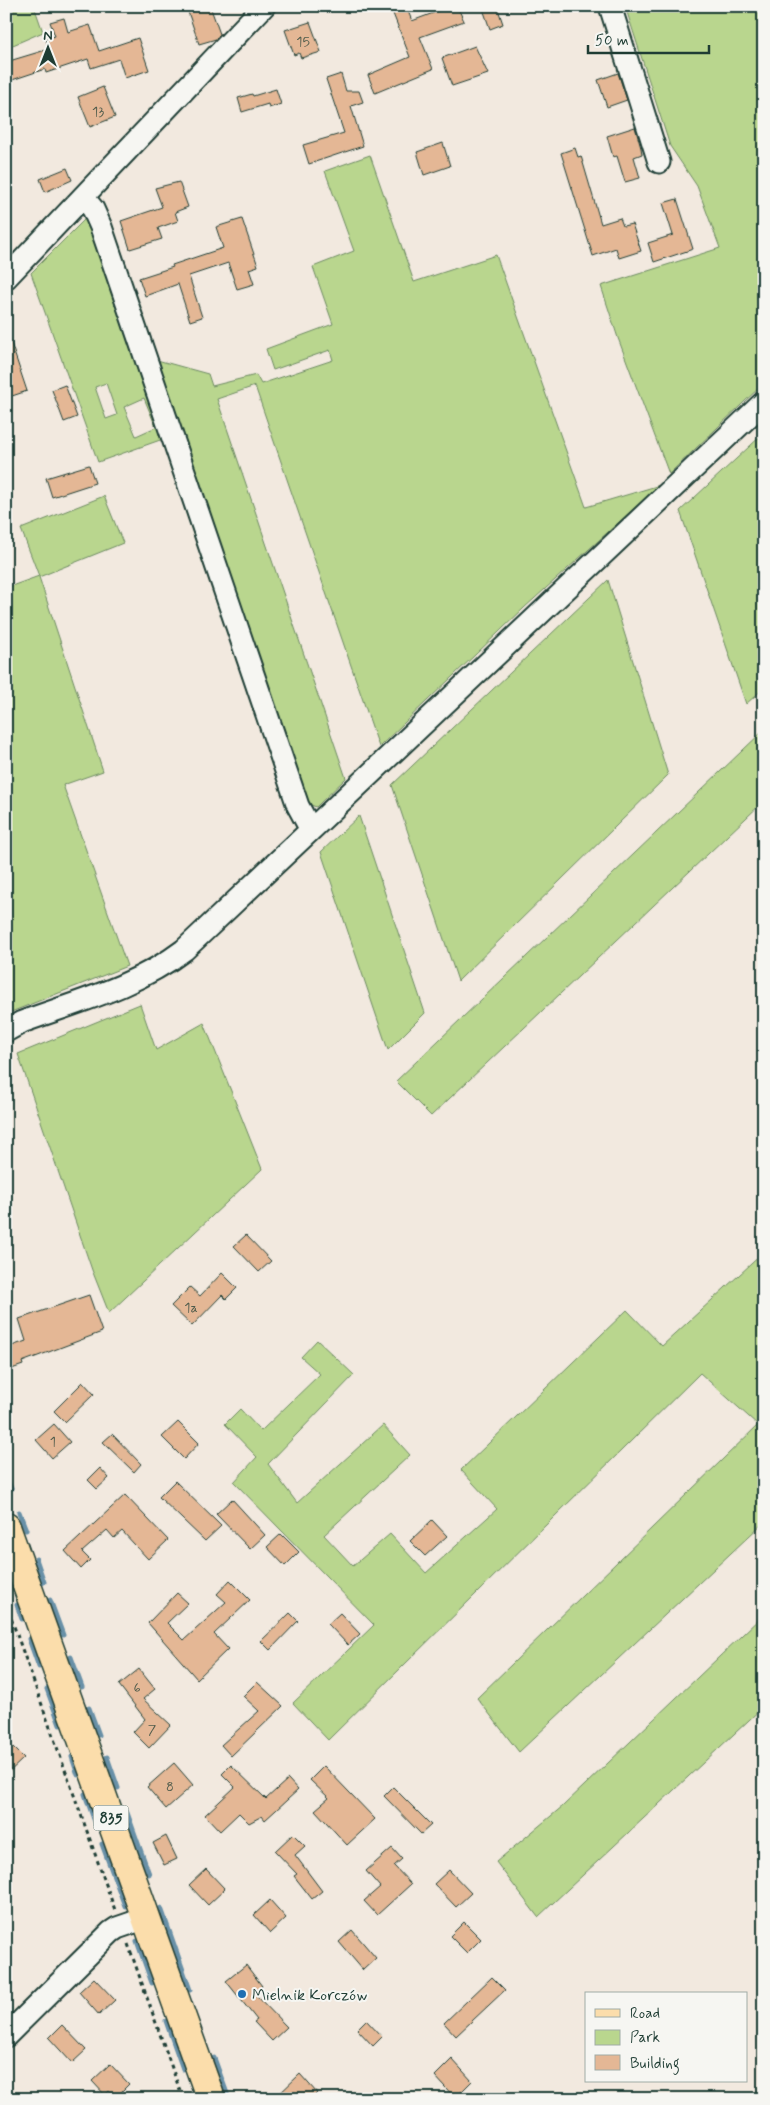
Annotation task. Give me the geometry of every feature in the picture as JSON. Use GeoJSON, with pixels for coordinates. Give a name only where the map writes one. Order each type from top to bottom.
{"type":"FeatureCollection","features":[{"type":"Feature","properties":{"kind":"main road","name":"835"},"geometry":{"type":"LineString","coordinates":[[6,1527],[134,1922],[211,2099]]}},
{"type":"Feature","properties":{"kind":"street"},"geometry":{"type":"LineString","coordinates":[[6,278],[264,6]]}},
{"type":"Feature","properties":{"kind":"street"},"geometry":{"type":"LineString","coordinates":[[610,6],[659,162]]}},
{"type":"Feature","properties":{"kind":"street"},"geometry":{"type":"LineString","coordinates":[[83,197],[93,209],[101,227],[298,806],[311,830]]}},
{"type":"Feature","properties":{"kind":"street"},"geometry":{"type":"LineString","coordinates":[[6,1031],[22,1022],[134,980],[166,963],[208,929],[764,402]]}},
{"type":"Feature","properties":{"kind":"street"},"geometry":{"type":"LineString","coordinates":[[6,2036],[111,1932],[134,1922]]}},
{"type":"Feature","properties":{"kind":"path"},"geometry":{"type":"LineString","coordinates":[[6,1604],[134,1922],[183,2099]]}},
{"type":"Feature","properties":{"kind":"green space"},"geometry":{"type":"Polygon","coordinates":[[[6,6],[34,6],[43,32],[6,48],[6,6]]]}},
{"type":"Feature","properties":{"kind":"green space"},"geometry":{"type":"Polygon","coordinates":[[[625,6],[764,6],[764,383],[669,474],[618,338],[601,286],[720,248],[697,186],[670,146],[625,6]]]}},
{"type":"Feature","properties":{"kind":"green space"},"geometry":{"type":"Polygon","coordinates":[[[370,155],[414,282],[496,255],[586,507],[660,485],[524,608],[379,747],[255,386],[217,399],[346,778],[316,807],[306,803],[157,360],[208,374],[212,386],[256,375],[261,384],[333,360],[330,350],[273,370],[266,349],[333,324],[313,267],[354,251],[325,171],[370,155]]]}},
{"type":"Feature","properties":{"kind":"green space"},"geometry":{"type":"Polygon","coordinates":[[[87,217],[163,439],[98,462],[31,273],[87,217]],[[106,383],[95,387],[106,419],[117,415],[106,383]],[[144,398],[124,407],[136,436],[156,427],[144,398]]]}},
{"type":"Feature","properties":{"kind":"green space"},"geometry":{"type":"Polygon","coordinates":[[[764,433],[764,688],[746,704],[680,511],[764,433]]]}},
{"type":"Feature","properties":{"kind":"green space"},"geometry":{"type":"Polygon","coordinates":[[[104,496],[123,543],[39,577],[103,771],[63,785],[127,966],[6,1014],[6,588],[39,576],[21,529],[104,496]]]}},
{"type":"Feature","properties":{"kind":"green space"},"geometry":{"type":"Polygon","coordinates":[[[608,580],[668,775],[458,981],[392,785],[608,580]]]}},
{"type":"Feature","properties":{"kind":"green space"},"geometry":{"type":"Polygon","coordinates":[[[764,730],[764,801],[431,1116],[396,1081],[764,730]]]}},
{"type":"Feature","properties":{"kind":"green space"},"geometry":{"type":"Polygon","coordinates":[[[359,816],[425,1013],[388,1050],[321,852],[359,816]]]}},
{"type":"Feature","properties":{"kind":"green space"},"geometry":{"type":"Polygon","coordinates":[[[140,1004],[156,1050],[204,1023],[262,1169],[109,1313],[92,1270],[18,1054],[140,1004]]]}},
{"type":"Feature","properties":{"kind":"green space"},"geometry":{"type":"Polygon","coordinates":[[[764,1252],[764,1522],[519,1752],[477,1698],[758,1425],[700,1373],[328,1740],[293,1703],[374,1625],[234,1482],[257,1457],[225,1424],[240,1409],[261,1431],[320,1374],[301,1357],[317,1340],[354,1375],[268,1464],[297,1503],[383,1425],[410,1455],[324,1535],[353,1566],[390,1534],[426,1573],[497,1509],[461,1470],[627,1310],[662,1346],[764,1252]]]}},
{"type":"Feature","properties":{"kind":"green space"},"geometry":{"type":"Polygon","coordinates":[[[764,1614],[764,1706],[538,1917],[496,1862],[563,1806],[764,1614]]]}},
{"type":"Feature","properties":{"kind":"building"},"geometry":{"type":"Polygon","coordinates":[[[186,6],[210,6],[220,34],[216,39],[199,44],[186,6]]]}},
{"type":"Feature","properties":{"kind":"building"},"geometry":{"type":"Polygon","coordinates":[[[390,6],[406,6],[412,21],[452,6],[457,6],[464,21],[420,37],[433,69],[375,93],[368,75],[410,57],[390,6]]]}},
{"type":"Feature","properties":{"kind":"building"},"geometry":{"type":"Polygon","coordinates":[[[482,6],[497,6],[503,24],[490,29],[482,6]]]}},
{"type":"Feature","properties":{"kind":"building"},"geometry":{"type":"Polygon","coordinates":[[[64,18],[68,32],[90,25],[99,51],[138,38],[149,70],[125,78],[119,59],[91,68],[88,59],[46,73],[45,69],[6,82],[6,62],[49,49],[46,39],[55,36],[50,22],[64,18]]]}},
{"type":"Feature","properties":{"kind":"building"},"geometry":{"type":"Polygon","coordinates":[[[310,22],[321,52],[301,58],[299,53],[294,55],[285,30],[310,22]]]}},
{"type":"Feature","properties":{"kind":"building"},"geometry":{"type":"Polygon","coordinates":[[[475,46],[488,74],[452,86],[442,58],[475,46]]]}},
{"type":"Feature","properties":{"kind":"building"},"geometry":{"type":"Polygon","coordinates":[[[618,73],[627,100],[607,107],[598,80],[618,73]]]}},
{"type":"Feature","properties":{"kind":"building"},"geometry":{"type":"Polygon","coordinates":[[[341,74],[346,91],[359,91],[363,102],[351,106],[363,146],[309,164],[303,145],[344,133],[326,79],[341,74]]]}},
{"type":"Feature","properties":{"kind":"building"},"geometry":{"type":"Polygon","coordinates":[[[103,87],[115,117],[90,127],[78,97],[103,87]]]}},
{"type":"Feature","properties":{"kind":"building"},"geometry":{"type":"Polygon","coordinates":[[[276,89],[281,104],[269,108],[268,104],[242,112],[238,98],[252,94],[253,96],[276,89]]]}},
{"type":"Feature","properties":{"kind":"building"},"geometry":{"type":"Polygon","coordinates":[[[635,127],[642,154],[634,157],[640,178],[625,182],[617,156],[613,157],[607,136],[635,127]]]}},
{"type":"Feature","properties":{"kind":"building"},"geometry":{"type":"Polygon","coordinates":[[[443,143],[450,166],[424,175],[417,152],[443,143]]]}},
{"type":"Feature","properties":{"kind":"building"},"geometry":{"type":"Polygon","coordinates":[[[575,148],[578,157],[581,156],[601,224],[620,218],[623,226],[632,224],[641,251],[619,258],[616,248],[593,256],[561,153],[575,148]]]}},
{"type":"Feature","properties":{"kind":"building"},"geometry":{"type":"Polygon","coordinates":[[[67,168],[72,180],[45,192],[40,179],[67,168]]]}},
{"type":"Feature","properties":{"kind":"building"},"geometry":{"type":"Polygon","coordinates":[[[179,182],[188,207],[175,212],[178,221],[158,228],[162,239],[130,249],[121,221],[162,207],[155,188],[179,182]]]}},
{"type":"Feature","properties":{"kind":"building"},"geometry":{"type":"Polygon","coordinates":[[[677,199],[693,249],[654,262],[648,243],[673,235],[663,203],[677,199]]]}},
{"type":"Feature","properties":{"kind":"building"},"geometry":{"type":"Polygon","coordinates":[[[242,219],[258,266],[249,269],[254,284],[237,289],[228,263],[189,276],[202,317],[190,321],[178,284],[145,296],[139,278],[223,248],[216,227],[242,219]]]}},
{"type":"Feature","properties":{"kind":"building"},"geometry":{"type":"Polygon","coordinates":[[[9,337],[27,391],[6,398],[6,338],[9,337]]]}},
{"type":"Feature","properties":{"kind":"building"},"geometry":{"type":"Polygon","coordinates":[[[65,385],[77,417],[64,422],[52,390],[65,385]]]}},
{"type":"Feature","properties":{"kind":"building"},"geometry":{"type":"Polygon","coordinates":[[[89,465],[95,483],[52,497],[46,478],[89,465]]]}},
{"type":"Feature","properties":{"kind":"building"},"geometry":{"type":"Polygon","coordinates":[[[246,1235],[271,1261],[259,1272],[234,1246],[246,1235]]]}},
{"type":"Feature","properties":{"kind":"building"},"geometry":{"type":"Polygon","coordinates":[[[222,1273],[237,1288],[226,1299],[222,1295],[192,1326],[171,1306],[190,1287],[200,1296],[222,1273]]]}},
{"type":"Feature","properties":{"kind":"building"},"geometry":{"type":"Polygon","coordinates":[[[89,1295],[102,1332],[22,1362],[23,1365],[6,1371],[6,1348],[26,1341],[19,1319],[89,1295]]]}},
{"type":"Feature","properties":{"kind":"building"},"geometry":{"type":"Polygon","coordinates":[[[83,1382],[94,1394],[65,1422],[54,1411],[83,1382]]]}},
{"type":"Feature","properties":{"kind":"building"},"geometry":{"type":"Polygon","coordinates":[[[178,1422],[199,1443],[184,1459],[162,1437],[178,1422]]]}},
{"type":"Feature","properties":{"kind":"building"},"geometry":{"type":"Polygon","coordinates":[[[54,1424],[70,1442],[52,1458],[36,1440],[54,1424]]]}},
{"type":"Feature","properties":{"kind":"building"},"geometry":{"type":"Polygon","coordinates":[[[112,1434],[141,1464],[134,1472],[103,1442],[112,1434]]]}},
{"type":"Feature","properties":{"kind":"building"},"geometry":{"type":"Polygon","coordinates":[[[100,1468],[109,1478],[97,1489],[88,1480],[100,1468]]]}},
{"type":"Feature","properties":{"kind":"building"},"geometry":{"type":"Polygon","coordinates":[[[175,1481],[221,1526],[205,1541],[159,1497],[175,1481]]]}},
{"type":"Feature","properties":{"kind":"building"},"geometry":{"type":"Polygon","coordinates":[[[125,1495],[168,1540],[148,1559],[122,1531],[114,1538],[107,1530],[82,1552],[90,1560],[81,1569],[65,1551],[125,1495]]]}},
{"type":"Feature","properties":{"kind":"building"},"geometry":{"type":"Polygon","coordinates":[[[232,1499],[265,1535],[250,1549],[216,1514],[232,1499]]]}},
{"type":"Feature","properties":{"kind":"building"},"geometry":{"type":"Polygon","coordinates":[[[432,1520],[447,1536],[425,1556],[410,1541],[432,1520]]]}},
{"type":"Feature","properties":{"kind":"building"},"geometry":{"type":"Polygon","coordinates":[[[281,1534],[299,1552],[285,1566],[267,1547],[281,1534]]]}},
{"type":"Feature","properties":{"kind":"building"},"geometry":{"type":"Polygon","coordinates":[[[230,1580],[250,1600],[214,1634],[228,1649],[197,1679],[148,1623],[177,1593],[188,1603],[167,1623],[184,1640],[226,1602],[217,1594],[230,1580]]]}},
{"type":"Feature","properties":{"kind":"building"},"geometry":{"type":"Polygon","coordinates":[[[290,1613],[298,1621],[270,1650],[261,1641],[290,1613]]]}},
{"type":"Feature","properties":{"kind":"building"},"geometry":{"type":"Polygon","coordinates":[[[340,1613],[360,1634],[348,1645],[328,1624],[340,1613]]]}},
{"type":"Feature","properties":{"kind":"building"},"geometry":{"type":"Polygon","coordinates":[[[139,1669],[155,1689],[143,1699],[171,1725],[149,1748],[133,1732],[145,1719],[119,1685],[139,1669]]]}},
{"type":"Feature","properties":{"kind":"building"},"geometry":{"type":"Polygon","coordinates":[[[257,1682],[283,1706],[231,1756],[221,1745],[259,1711],[243,1696],[257,1682]]]}},
{"type":"Feature","properties":{"kind":"building"},"geometry":{"type":"Polygon","coordinates":[[[6,1740],[24,1758],[6,1775],[6,1740]]]}},
{"type":"Feature","properties":{"kind":"building"},"geometry":{"type":"Polygon","coordinates":[[[174,1763],[193,1785],[166,1809],[147,1787],[174,1763]]]}},
{"type":"Feature","properties":{"kind":"building"},"geometry":{"type":"Polygon","coordinates":[[[231,1765],[266,1799],[288,1779],[298,1790],[265,1820],[262,1816],[249,1823],[239,1813],[220,1831],[205,1815],[235,1787],[222,1774],[231,1765]]]}},
{"type":"Feature","properties":{"kind":"building"},"geometry":{"type":"Polygon","coordinates":[[[324,1766],[375,1819],[347,1845],[315,1810],[329,1798],[310,1780],[324,1766]]]}},
{"type":"Feature","properties":{"kind":"building"},"geometry":{"type":"Polygon","coordinates":[[[393,1787],[431,1825],[421,1834],[384,1796],[393,1787]]]}},
{"type":"Feature","properties":{"kind":"building"},"geometry":{"type":"Polygon","coordinates":[[[293,1834],[305,1846],[295,1855],[322,1891],[312,1899],[294,1876],[297,1874],[275,1851],[293,1834]]]}},
{"type":"Feature","properties":{"kind":"building"},"geometry":{"type":"Polygon","coordinates":[[[166,1836],[177,1859],[164,1865],[153,1843],[166,1836]]]}},
{"type":"Feature","properties":{"kind":"building"},"geometry":{"type":"Polygon","coordinates":[[[392,1848],[402,1859],[394,1866],[411,1884],[377,1915],[364,1901],[380,1887],[366,1871],[392,1848]]]}},
{"type":"Feature","properties":{"kind":"building"},"geometry":{"type":"Polygon","coordinates":[[[206,1869],[225,1889],[208,1905],[189,1885],[206,1869]]]}},
{"type":"Feature","properties":{"kind":"building"},"geometry":{"type":"Polygon","coordinates":[[[449,1870],[471,1893],[456,1907],[434,1884],[449,1870]]]}},
{"type":"Feature","properties":{"kind":"building"},"geometry":{"type":"Polygon","coordinates":[[[270,1900],[286,1918],[270,1933],[254,1915],[270,1900]]]}},
{"type":"Feature","properties":{"kind":"building"},"geometry":{"type":"Polygon","coordinates":[[[464,1922],[481,1939],[467,1953],[450,1936],[464,1922]]]}},
{"type":"Feature","properties":{"kind":"building"},"geometry":{"type":"Polygon","coordinates":[[[352,1930],[376,1958],[363,1970],[339,1942],[352,1930]]]}},
{"type":"Feature","properties":{"kind":"building"},"geometry":{"type":"Polygon","coordinates":[[[246,1965],[262,1986],[254,1993],[287,2027],[272,2041],[254,2022],[257,2020],[226,1981],[246,1965]]]}},
{"type":"Feature","properties":{"kind":"building"},"geometry":{"type":"Polygon","coordinates":[[[492,1977],[505,1990],[456,2036],[444,2023],[492,1977]]]}},
{"type":"Feature","properties":{"kind":"building"},"geometry":{"type":"Polygon","coordinates":[[[94,1978],[115,2000],[99,2015],[79,1992],[94,1978]]]}},
{"type":"Feature","properties":{"kind":"building"},"geometry":{"type":"Polygon","coordinates":[[[366,2020],[382,2037],[373,2046],[357,2029],[366,2020]]]}},
{"type":"Feature","properties":{"kind":"building"},"geometry":{"type":"Polygon","coordinates":[[[62,2025],[86,2050],[72,2063],[49,2038],[62,2025]]]}},
{"type":"Feature","properties":{"kind":"building"},"geometry":{"type":"Polygon","coordinates":[[[452,2059],[472,2081],[455,2098],[435,2076],[452,2059]]]}},
{"type":"Feature","properties":{"kind":"building"},"geometry":{"type":"Polygon","coordinates":[[[110,2064],[129,2084],[115,2098],[109,2091],[105,2095],[92,2081],[110,2064]]]}},
{"type":"Feature","properties":{"kind":"building"},"geometry":{"type":"Polygon","coordinates":[[[300,2074],[317,2093],[311,2099],[274,2099],[300,2074]]]}},
{"type":"Feature","properties":{"kind":"waterway"},"geometry":{"type":"LineString","coordinates":[[6,1476],[11,1489]]}},
{"type":"Feature","properties":{"kind":"waterway"},"geometry":{"type":"LineString","coordinates":[[19,1512],[26,1530]]}},
{"type":"Feature","properties":{"kind":"waterway"},"geometry":{"type":"LineString","coordinates":[[36,1559],[44,1582]]}},
{"type":"Feature","properties":{"kind":"waterway"},"geometry":{"type":"LineString","coordinates":[[50,1600],[63,1635]]}},
{"type":"Feature","properties":{"kind":"waterway"},"geometry":{"type":"LineString","coordinates":[[17,1605],[22,1619]]}},
{"type":"Feature","properties":{"kind":"waterway"},"geometry":{"type":"LineString","coordinates":[[29,1639],[39,1667]]}},
{"type":"Feature","properties":{"kind":"waterway"},"geometry":{"type":"LineString","coordinates":[[71,1657],[82,1687]]}},
{"type":"Feature","properties":{"kind":"waterway"},"geometry":{"type":"LineString","coordinates":[[47,1689],[60,1725]]}},
{"type":"Feature","properties":{"kind":"waterway"},"geometry":{"type":"LineString","coordinates":[[89,1708],[99,1735]]}},
{"type":"Feature","properties":{"kind":"waterway"},"geometry":{"type":"LineString","coordinates":[[72,1757],[78,1775]]}},
{"type":"Feature","properties":{"kind":"waterway"},"geometry":{"type":"LineString","coordinates":[[107,1757],[118,1788]]}},
{"type":"Feature","properties":{"kind":"waterway"},"geometry":{"type":"LineString","coordinates":[[85,1794],[95,1822]]}},
{"type":"Feature","properties":{"kind":"waterway"},"geometry":{"type":"LineString","coordinates":[[126,1810],[149,1874]]}},
{"type":"Feature","properties":{"kind":"waterway"},"geometry":{"type":"LineString","coordinates":[[102,1844],[125,1906]]}},
{"type":"Feature","properties":{"kind":"waterway"},"geometry":{"type":"LineString","coordinates":[[161,1908],[190,1990]]}},
{"type":"Feature","properties":{"kind":"waterway"},"geometry":{"type":"LineString","coordinates":[[137,1941],[152,1983]]}},
{"type":"Feature","properties":{"kind":"waterway"},"geometry":{"type":"LineString","coordinates":[[166,2021],[183,2069]]}},
{"type":"Feature","properties":{"kind":"waterway"},"geometry":{"type":"LineString","coordinates":[[214,2058],[229,2099]]}},
{"type":"Feature","properties":{"kind":"waterway"},"geometry":{"type":"LineString","coordinates":[[192,2095],[194,2099]]}},
{"type":"Feature","properties":{"kind":"place","name":"Mielnik Korczów"},"geometry":{"type":"Point","coordinates":[242,1994]}}]}
